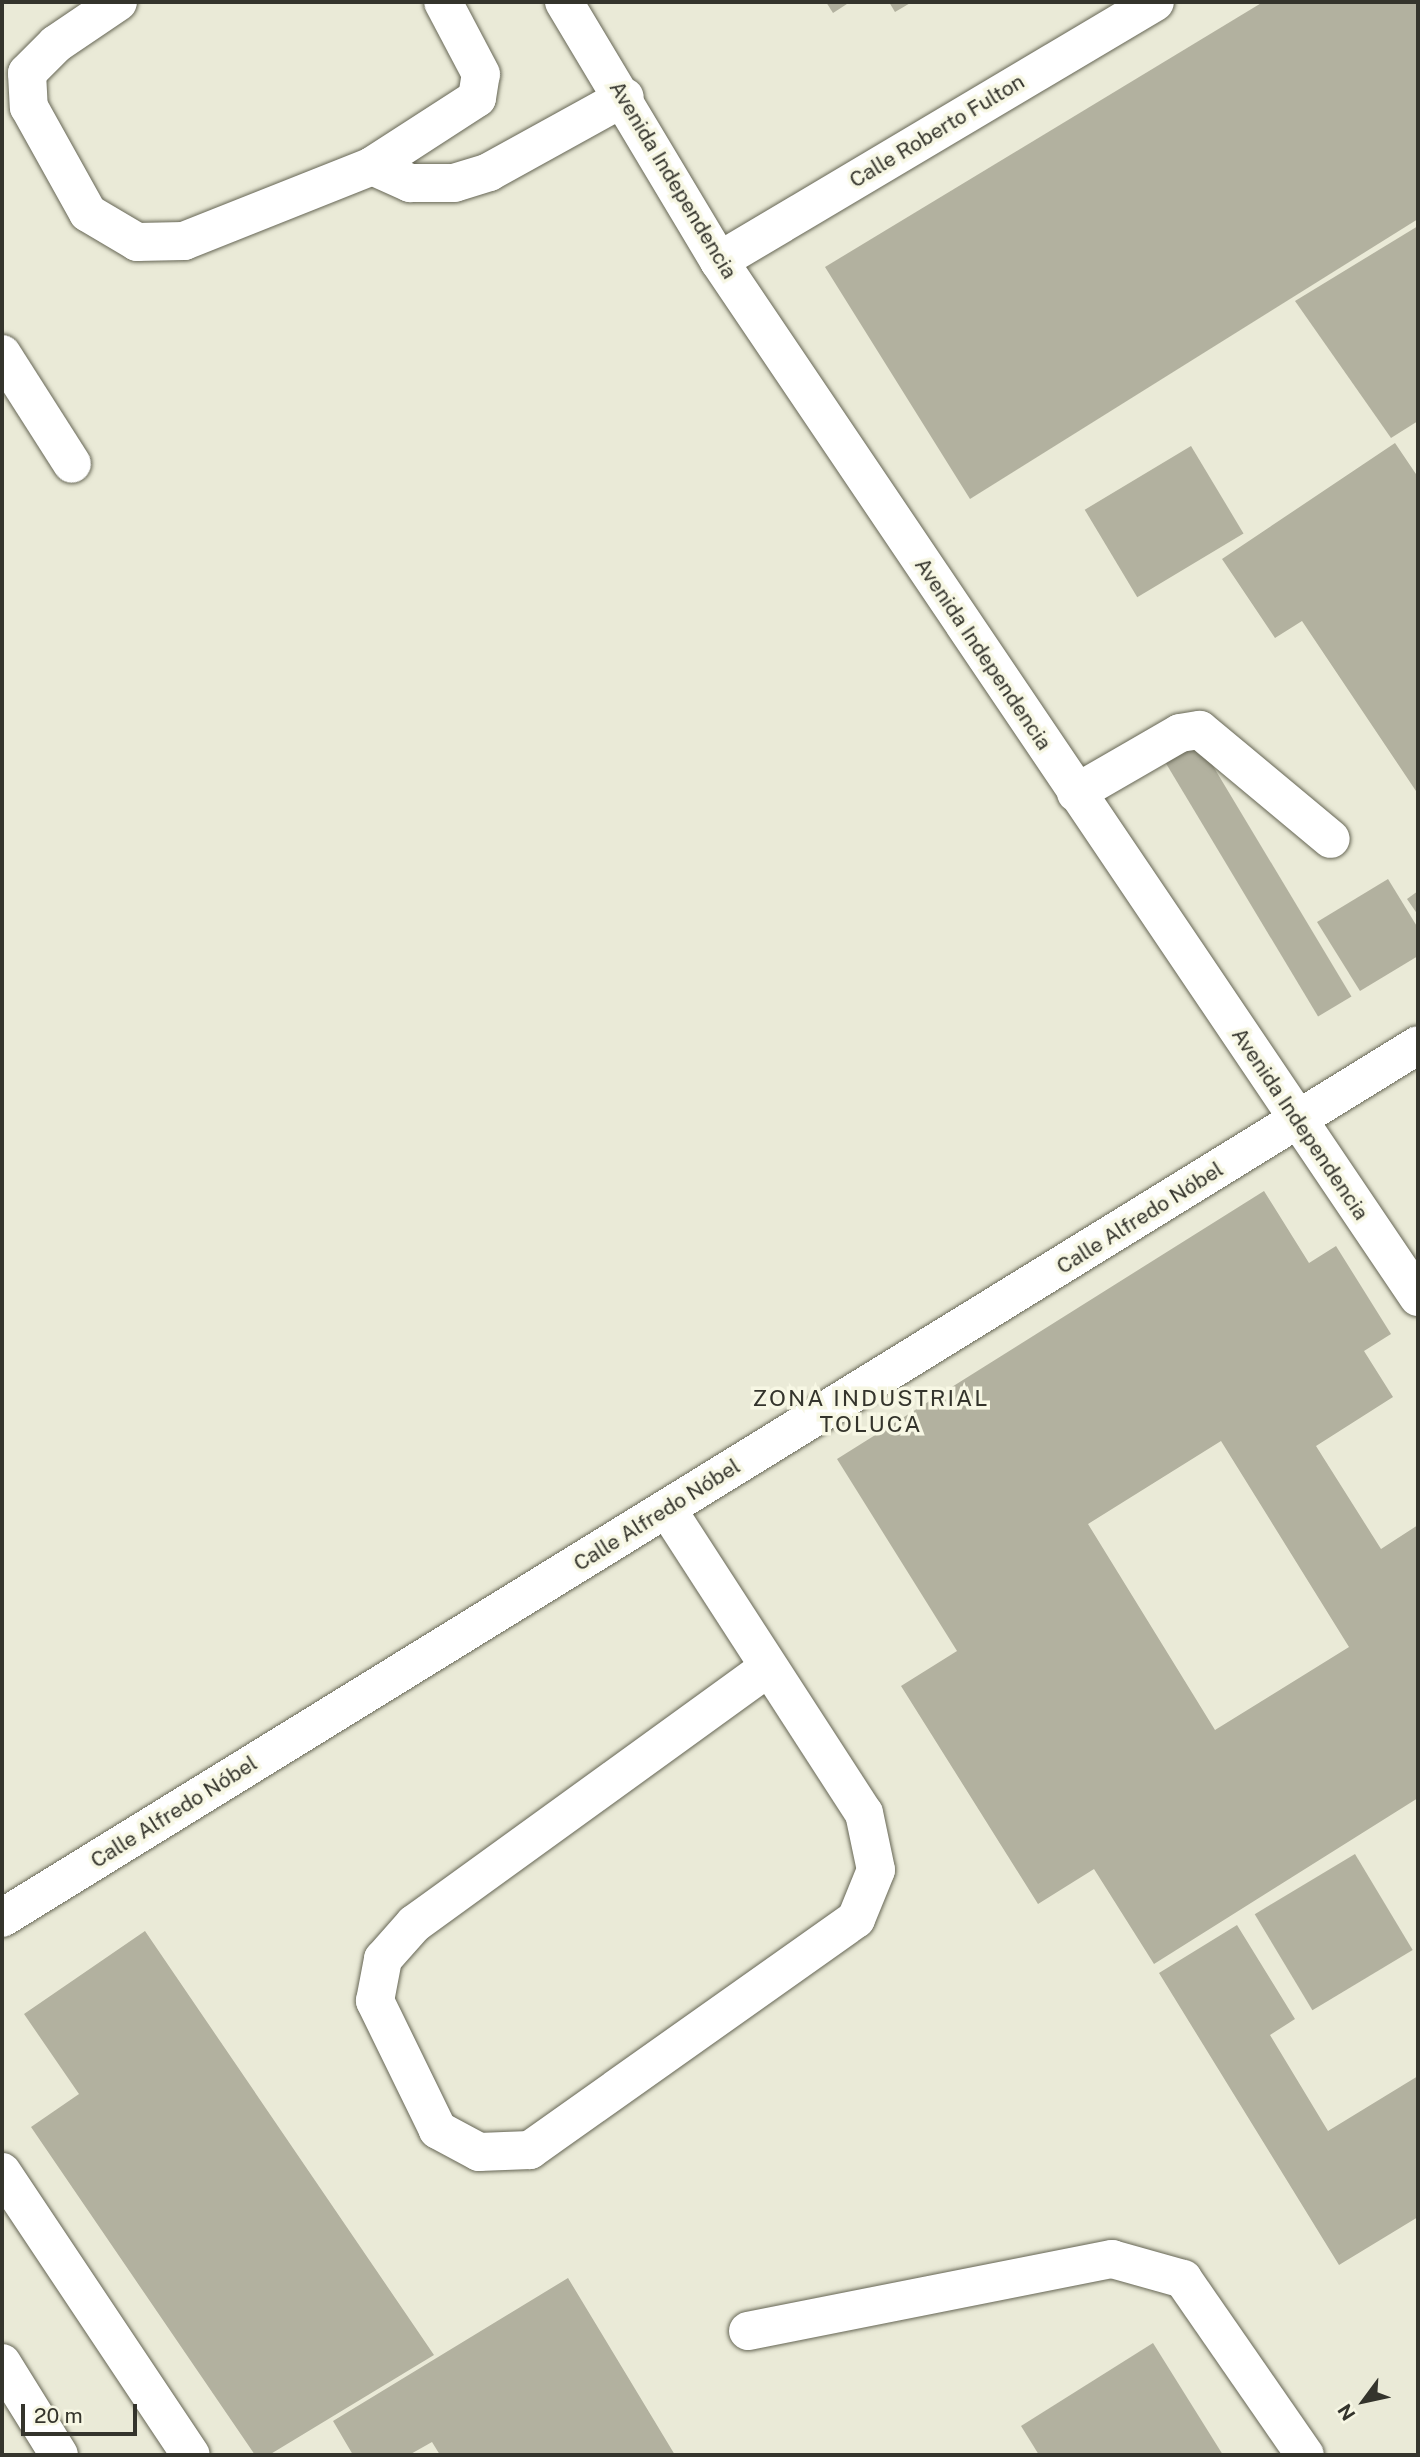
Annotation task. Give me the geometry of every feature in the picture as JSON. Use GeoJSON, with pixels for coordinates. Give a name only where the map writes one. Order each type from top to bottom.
{"type":"FeatureCollection","features":[{"type":"Feature","properties":{"kind":"main road"},"geometry":{"type":"LineString","coordinates":[[118,2],[56,44],[27,73],[29,107],[88,213],[137,242],[184,242],[372,166],[478,98],[481,74],[443,2]]}},
{"type":"Feature","properties":{"kind":"main road","name":"Avenida Independencia"},"geometry":{"type":"LineString","coordinates":[[564,2],[625,97],[719,261],[1297,1122],[1418,1297]]}},
{"type":"Feature","properties":{"kind":"main road","name":"Calle Roberto Fulton"},"geometry":{"type":"LineString","coordinates":[[719,261],[1154,2]]}},
{"type":"Feature","properties":{"kind":"main road"},"geometry":{"type":"LineString","coordinates":[[372,166],[410,183],[454,183],[489,172],[625,97]]}},
{"type":"Feature","properties":{"kind":"main road"},"geometry":{"type":"LineString","coordinates":[[2,354],[72,464]]}},
{"type":"Feature","properties":{"kind":"main road"},"geometry":{"type":"LineString","coordinates":[[1076,793],[1180,733],[1200,730],[1331,839]]}},
{"type":"Feature","properties":{"kind":"main road","name":"Calle Alfredo Nóbel"},"geometry":{"type":"LineString","coordinates":[[2,1918],[1418,1045]]}},
{"type":"Feature","properties":{"kind":"main road"},"geometry":{"type":"LineString","coordinates":[[667,1509],[864,1812],[876,1871],[856,1919],[530,2150],[479,2152],[438,2130],[375,2001],[383,1959],[414,1924],[768,1668]]}},
{"type":"Feature","properties":{"kind":"main road"},"geometry":{"type":"LineString","coordinates":[[2,2172],[191,2455]]}},
{"type":"Feature","properties":{"kind":"main road"},"geometry":{"type":"LineString","coordinates":[[748,2331],[1112,2259],[1183,2279],[1305,2455]]}},
{"type":"Feature","properties":{"kind":"main road"},"geometry":{"type":"LineString","coordinates":[[2,2363],[59,2455]]}},
{"type":"Feature","properties":{"kind":"building"},"geometry":{"type":"Polygon","coordinates":[[[826,2],[850,2],[833,13],[826,2]]]}},
{"type":"Feature","properties":{"kind":"building"},"geometry":{"type":"Polygon","coordinates":[[[889,2],[912,2],[895,12],[889,2]]]}},
{"type":"Feature","properties":{"kind":"building"},"geometry":{"type":"Polygon","coordinates":[[[1263,2],[1418,2],[1418,219],[970,499],[825,267],[1263,2]]]}},
{"type":"Feature","properties":{"kind":"building"},"geometry":{"type":"Polygon","coordinates":[[[1418,226],[1418,421],[1391,438],[1295,301],[1418,226]]]}},
{"type":"Feature","properties":{"kind":"building"},"geometry":{"type":"Polygon","coordinates":[[[1395,443],[1418,477],[1418,794],[1302,621],[1275,638],[1222,559],[1395,443]]]}},
{"type":"Feature","properties":{"kind":"building"},"geometry":{"type":"Polygon","coordinates":[[[1191,446],[1244,533],[1137,597],[1085,510],[1191,446]]]}},
{"type":"Feature","properties":{"kind":"building"},"geometry":{"type":"Polygon","coordinates":[[[1198,741],[1351,996],[1318,1017],[1165,761],[1198,741]]]}},
{"type":"Feature","properties":{"kind":"building"},"geometry":{"type":"Polygon","coordinates":[[[1388,879],[1418,928],[1418,956],[1360,991],[1317,922],[1388,879]]]}},
{"type":"Feature","properties":{"kind":"building"},"geometry":{"type":"Polygon","coordinates":[[[1418,891],[1418,915],[1407,899],[1418,891]]]}},
{"type":"Feature","properties":{"kind":"building"},"geometry":{"type":"Polygon","coordinates":[[[1264,1191],[1309,1263],[1336,1246],[1391,1334],[1364,1351],[1393,1397],[1316,1446],[1381,1549],[1418,1525],[1418,1798],[1154,1964],[1094,1869],[1038,1904],[901,1686],[957,1651],[837,1459],[1264,1191]],[[1221,1441],[1088,1524],[1215,1730],[1349,1647],[1221,1441]]]}},
{"type":"Feature","properties":{"kind":"building"},"geometry":{"type":"Polygon","coordinates":[[[1355,1854],[1413,1950],[1312,2010],[1255,1914],[1355,1854]]]}},
{"type":"Feature","properties":{"kind":"building"},"geometry":{"type":"Polygon","coordinates":[[[1237,1925],[1295,2019],[1270,2035],[1328,2131],[1418,2076],[1418,2217],[1339,2265],[1159,1973],[1237,1925]]]}},
{"type":"Feature","properties":{"kind":"building"},"geometry":{"type":"Polygon","coordinates":[[[145,1931],[434,2355],[269,2455],[255,2455],[31,2127],[79,2094],[24,2014],[145,1931]]]}},
{"type":"Feature","properties":{"kind":"building"},"geometry":{"type":"Polygon","coordinates":[[[568,2278],[675,2455],[440,2455],[432,2442],[409,2455],[353,2455],[333,2421],[568,2278]]]}},
{"type":"Feature","properties":{"kind":"building"},"geometry":{"type":"Polygon","coordinates":[[[1153,2343],[1223,2455],[1039,2455],[1021,2426],[1153,2343]]]}},
{"type":"Feature","properties":{"kind":"district","name":"ZONA INDUSTRIAL TOLUCA"},"geometry":{"type":"Point","coordinates":[871,1411]}}]}
